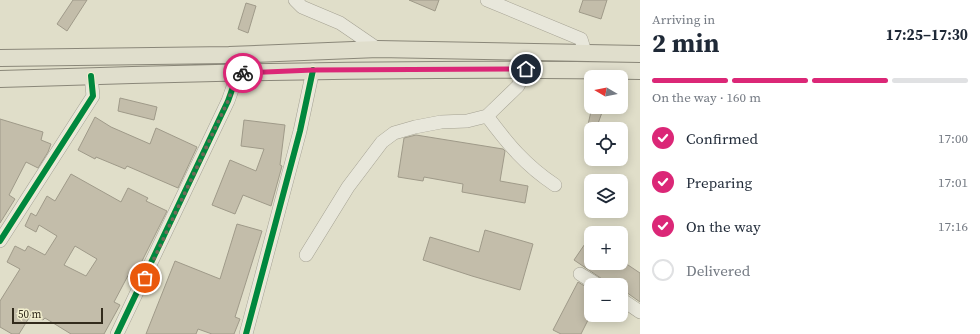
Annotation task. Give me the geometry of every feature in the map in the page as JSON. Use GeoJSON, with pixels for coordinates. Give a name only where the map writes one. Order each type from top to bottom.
{"type":"FeatureCollection","features":[{"type":"Feature","properties":{"kind":"main road"},"geometry":{"type":"LineString","coordinates":[[0,58],[230,55],[378,49],[640,54]]}},
{"type":"Feature","properties":{"kind":"main road"},"geometry":{"type":"LineString","coordinates":[[0,79],[313,70],[526,69],[640,71]]}},
{"type":"Feature","properties":{"kind":"street"},"geometry":{"type":"LineString","coordinates":[[295,0],[302,7],[340,23],[378,49]]}},
{"type":"Feature","properties":{"kind":"street"},"geometry":{"type":"LineString","coordinates":[[487,0],[581,39],[585,52]]}},
{"type":"Feature","properties":{"kind":"street"},"geometry":{"type":"LineString","coordinates":[[306,255],[348,187],[382,142],[394,133],[415,127],[440,122],[467,121],[487,116],[518,86],[526,69]]}},
{"type":"Feature","properties":{"kind":"street"},"geometry":{"type":"LineString","coordinates":[[246,334],[300,131],[313,70]]}},
{"type":"Feature","properties":{"kind":"street"},"geometry":{"type":"LineString","coordinates":[[117,334],[228,101],[238,73]]}},
{"type":"Feature","properties":{"kind":"street"},"geometry":{"type":"LineString","coordinates":[[0,241],[93,96],[91,76]]}},
{"type":"Feature","properties":{"kind":"street"},"geometry":{"type":"LineString","coordinates":[[487,116],[517,154],[539,174],[555,185]]}},
{"type":"Feature","properties":{"kind":"street"},"geometry":{"type":"LineString","coordinates":[[580,274],[587,278]]}},
{"type":"Feature","properties":{"kind":"street"},"geometry":{"type":"LineString","coordinates":[[628,304],[640,312]]}},
{"type":"Feature","properties":{"kind":"building"},"geometry":{"type":"Polygon","coordinates":[[[73,0],[87,0],[67,31],[57,24],[73,0]]]}},
{"type":"Feature","properties":{"kind":"building"},"geometry":{"type":"Polygon","coordinates":[[[409,0],[439,0],[435,11],[409,0]]]}},
{"type":"Feature","properties":{"kind":"building"},"geometry":{"type":"Polygon","coordinates":[[[583,0],[607,0],[601,19],[579,12],[583,0]]]}},
{"type":"Feature","properties":{"kind":"building"},"geometry":{"type":"Polygon","coordinates":[[[246,3],[256,6],[248,33],[238,29],[246,3]]]}},
{"type":"Feature","properties":{"kind":"building"},"geometry":{"type":"Polygon","coordinates":[[[120,98],[157,107],[154,120],[118,111],[120,98]]]}},
{"type":"Feature","properties":{"kind":"building"},"geometry":{"type":"Polygon","coordinates":[[[590,114],[601,114],[599,122],[589,122],[590,114]]]}},
{"type":"Feature","properties":{"kind":"building"},"geometry":{"type":"Polygon","coordinates":[[[95,117],[111,127],[150,144],[156,128],[197,147],[178,188],[127,166],[125,169],[96,157],[95,159],[78,150],[95,117]]]}},
{"type":"Feature","properties":{"kind":"building"},"geometry":{"type":"Polygon","coordinates":[[[0,119],[43,132],[41,140],[51,144],[38,168],[26,162],[9,195],[15,199],[0,223],[0,119]]]}},
{"type":"Feature","properties":{"kind":"building"},"geometry":{"type":"Polygon","coordinates":[[[244,120],[285,125],[280,165],[282,166],[271,206],[243,195],[235,214],[212,205],[230,160],[256,171],[264,149],[241,146],[244,120]]]}},
{"type":"Feature","properties":{"kind":"building"},"geometry":{"type":"Polygon","coordinates":[[[416,135],[503,149],[505,151],[500,181],[528,186],[525,203],[462,192],[463,184],[424,177],[423,181],[398,177],[404,138],[416,135]]]}},
{"type":"Feature","properties":{"kind":"building"},"geometry":{"type":"Polygon","coordinates":[[[71,174],[121,202],[128,188],[148,198],[146,201],[167,211],[137,271],[132,268],[114,302],[120,305],[104,334],[71,334],[45,318],[43,320],[32,313],[19,334],[12,334],[0,327],[0,301],[20,269],[7,262],[15,246],[25,251],[28,246],[45,255],[57,236],[39,225],[36,232],[25,226],[31,213],[36,216],[47,196],[55,201],[71,174]],[[75,246],[64,265],[86,276],[97,259],[75,246]]]}},
{"type":"Feature","properties":{"kind":"building"},"geometry":{"type":"Polygon","coordinates":[[[237,224],[262,231],[235,317],[240,319],[234,334],[212,334],[198,329],[196,334],[146,334],[175,261],[220,279],[237,224]]]}},
{"type":"Feature","properties":{"kind":"building"},"geometry":{"type":"Polygon","coordinates":[[[485,230],[533,244],[520,290],[423,260],[430,237],[479,252],[485,230]]]}},
{"type":"Feature","properties":{"kind":"building"},"geometry":{"type":"Polygon","coordinates":[[[584,245],[584,267],[574,260],[584,245]]]}},
{"type":"Feature","properties":{"kind":"building"},"geometry":{"type":"Polygon","coordinates":[[[628,265],[640,273],[640,302],[628,293],[628,278],[601,278],[589,270],[628,270],[628,265]]]}},
{"type":"Feature","properties":{"kind":"building"},"geometry":{"type":"Polygon","coordinates":[[[578,282],[584,286],[584,322],[587,322],[581,334],[561,334],[553,330],[578,282]]]}},
{"type":"Feature","properties":{"kind":"cycle path"},"geometry":{"type":"LineString","coordinates":[[246,334],[300,131],[313,70]]}},
{"type":"Feature","properties":{"kind":"cycle path"},"geometry":{"type":"LineString","coordinates":[[117,334],[228,101],[238,73]]}},
{"type":"Feature","properties":{"kind":"cycle path"},"geometry":{"type":"LineString","coordinates":[[0,241],[93,96],[91,76]]}},
{"type":"Feature","properties":{"kind":"way so far"},"geometry":{"type":"LineString","coordinates":[[145,278],[228,101],[238,73],[243,73]]}},
{"type":"Feature","properties":{"kind":"route"},"geometry":{"type":"LineString","coordinates":[[243,73],[313,70],[526,69]]}}]}
